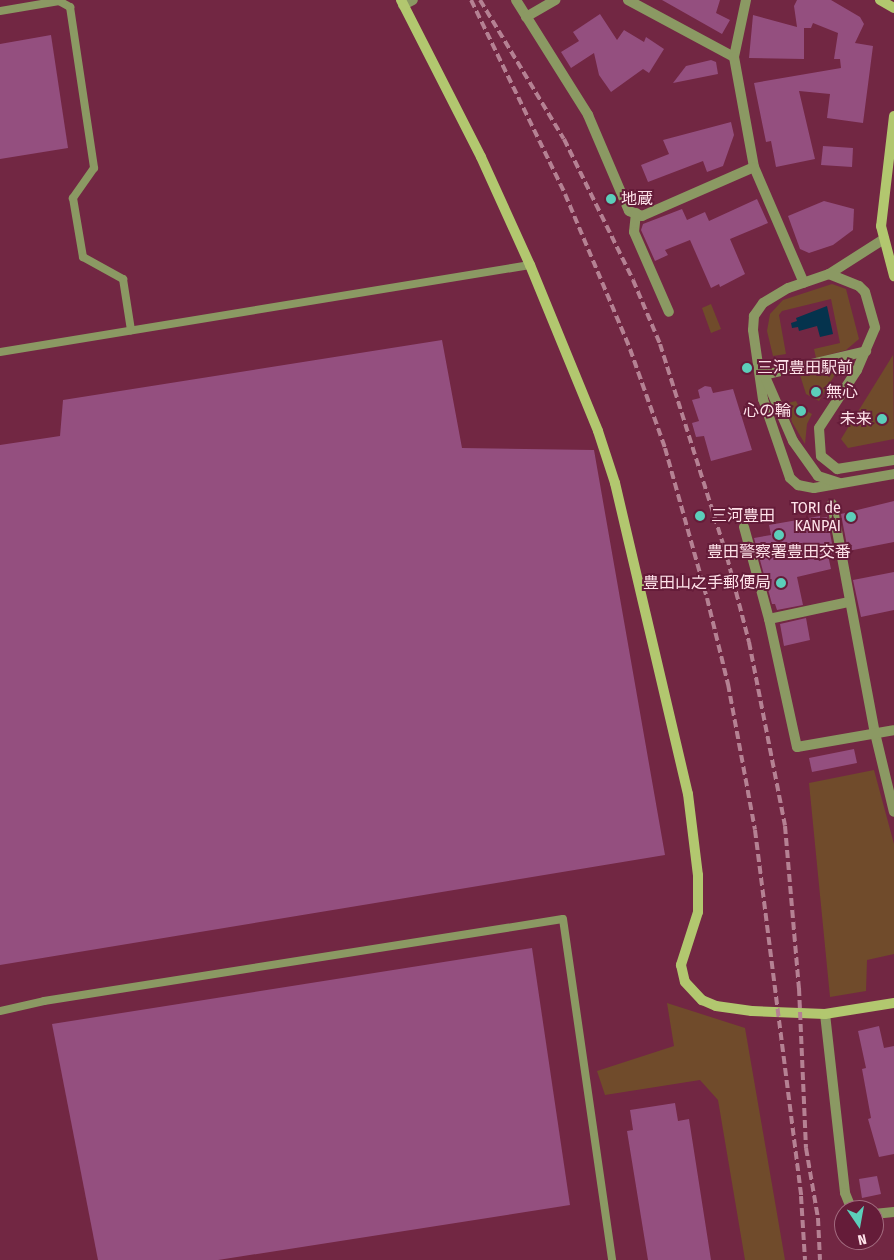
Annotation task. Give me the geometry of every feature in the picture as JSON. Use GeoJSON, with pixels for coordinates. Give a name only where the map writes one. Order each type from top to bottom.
{"type":"FeatureCollection","features":[{"type":"Feature","properties":{"kind":"street"},"geometry":{"type":"LineString","coordinates":[[516,0],[588,115],[629,211],[642,216],[754,167]]}},
{"type":"Feature","properties":{"kind":"street"},"geometry":{"type":"LineString","coordinates":[[526,17],[555,0]]}},
{"type":"Feature","properties":{"kind":"street"},"geometry":{"type":"LineString","coordinates":[[628,0],[734,57]]}},
{"type":"Feature","properties":{"kind":"street"},"geometry":{"type":"LineString","coordinates":[[746,0],[734,57],[754,167],[804,283]]}},
{"type":"Feature","properties":{"kind":"street"},"geometry":{"type":"LineString","coordinates":[[880,0],[894,8]]}},
{"type":"Feature","properties":{"kind":"street"},"geometry":{"type":"LineString","coordinates":[[406,2],[481,157],[530,265],[598,432],[615,482],[667,693],[688,794],[698,875],[698,912],[681,965],[685,982],[702,1000],[716,1006],[825,1014],[894,1003]]}},
{"type":"Feature","properties":{"kind":"street"},"geometry":{"type":"LineString","coordinates":[[894,116],[881,226],[894,276]]}},
{"type":"Feature","properties":{"kind":"street"},"geometry":{"type":"LineString","coordinates":[[636,214],[634,232],[669,312]]}},
{"type":"Feature","properties":{"kind":"street"},"geometry":{"type":"LineString","coordinates":[[884,239],[829,274],[762,302],[754,316],[763,399],[790,478],[806,488],[894,474]]}},
{"type":"Feature","properties":{"kind":"street"},"geometry":{"type":"LineString","coordinates":[[829,274],[859,286],[865,292],[875,328],[866,351],[825,414],[819,428],[818,443],[821,456],[837,469],[894,460]]}},
{"type":"Feature","properties":{"kind":"street"},"geometry":{"type":"LineString","coordinates":[[757,351],[764,375],[792,441],[818,476],[838,483]]}},
{"type":"Feature","properties":{"kind":"street"},"geometry":{"type":"LineString","coordinates":[[764,375],[866,351]]}},
{"type":"Feature","properties":{"kind":"street"},"geometry":{"type":"LineString","coordinates":[[832,504],[875,733],[894,812]]}},
{"type":"Feature","properties":{"kind":"street"},"geometry":{"type":"LineString","coordinates":[[744,527],[769,619],[797,748],[894,730]]}},
{"type":"Feature","properties":{"kind":"street"},"geometry":{"type":"LineString","coordinates":[[769,619],[849,602]]}},
{"type":"Feature","properties":{"kind":"street"},"geometry":{"type":"LineString","coordinates":[[825,1014],[845,1193],[848,1200]]}},
{"type":"Feature","properties":{"kind":"lane"},"geometry":{"type":"LineString","coordinates":[[0,10],[59,0],[70,7],[94,168],[72,198],[83,258],[123,279],[131,330]]}},
{"type":"Feature","properties":{"kind":"lane"},"geometry":{"type":"LineString","coordinates":[[0,352],[530,265]]}},
{"type":"Feature","properties":{"kind":"lane"},"geometry":{"type":"LineString","coordinates":[[0,1011],[44,1001],[563,919],[612,1260]]}},
{"type":"Feature","properties":{"kind":"shaded area"},"geometry":{"type":"Polygon","coordinates":[[[832,284],[846,289],[859,339],[846,350],[816,358],[814,349],[840,343],[831,299],[782,311],[779,315],[786,354],[773,356],[767,331],[770,314],[783,300],[832,284]]]}},
{"type":"Feature","properties":{"kind":"shaded area"},"geometry":{"type":"Polygon","coordinates":[[[711,304],[721,329],[711,333],[702,308],[711,304]]]}},
{"type":"Feature","properties":{"kind":"shaded area"},"geometry":{"type":"Polygon","coordinates":[[[893,355],[894,439],[848,448],[841,439],[893,355]]]}},
{"type":"Feature","properties":{"kind":"shaded area"},"geometry":{"type":"Polygon","coordinates":[[[842,363],[819,401],[806,394],[799,372],[842,363]]]}},
{"type":"Feature","properties":{"kind":"shaded area"},"geometry":{"type":"Polygon","coordinates":[[[796,401],[799,407],[812,414],[807,424],[805,444],[792,422],[788,403],[796,401]]]}},
{"type":"Feature","properties":{"kind":"shaded area"},"geometry":{"type":"Polygon","coordinates":[[[874,770],[894,844],[894,954],[867,960],[866,991],[830,997],[809,783],[874,770]]]}},
{"type":"Feature","properties":{"kind":"shaded area"},"geometry":{"type":"Polygon","coordinates":[[[667,1003],[745,1028],[785,1260],[745,1260],[718,1100],[700,1080],[605,1095],[597,1071],[674,1046],[667,1003]]]}},
{"type":"Feature","properties":{"kind":"water"},"geometry":{"type":"Polygon","coordinates":[[[827,306],[833,334],[820,337],[817,326],[799,331],[798,327],[792,328],[791,323],[797,321],[796,318],[827,306]]]}},
{"type":"Feature","properties":{"kind":"building"},"geometry":{"type":"Polygon","coordinates":[[[662,0],[720,0],[716,13],[730,20],[722,34],[662,0]]]}},
{"type":"Feature","properties":{"kind":"building"},"geometry":{"type":"Polygon","coordinates":[[[797,0],[831,0],[860,17],[864,24],[855,43],[873,46],[863,123],[827,118],[830,94],[799,91],[815,159],[776,167],[771,141],[766,142],[754,83],[841,68],[840,59],[834,59],[838,33],[813,23],[811,28],[804,28],[804,59],[749,58],[753,15],[797,27],[794,6],[797,0]]]}},
{"type":"Feature","properties":{"kind":"building"},"geometry":{"type":"Polygon","coordinates":[[[600,14],[617,40],[624,30],[644,42],[646,37],[664,49],[649,73],[643,69],[611,92],[599,75],[594,53],[571,68],[561,52],[579,41],[573,32],[600,14]]]}},
{"type":"Feature","properties":{"kind":"building"},"geometry":{"type":"Polygon","coordinates":[[[51,35],[68,148],[0,159],[0,44],[51,35]]]}},
{"type":"Feature","properties":{"kind":"building"},"geometry":{"type":"Polygon","coordinates":[[[711,60],[716,62],[718,74],[673,83],[686,66],[711,60]]]}},
{"type":"Feature","properties":{"kind":"building"},"geometry":{"type":"Polygon","coordinates":[[[731,122],[734,135],[723,166],[707,172],[703,161],[648,182],[641,165],[669,154],[663,140],[731,122]]]}},
{"type":"Feature","properties":{"kind":"building"},"geometry":{"type":"Polygon","coordinates":[[[823,146],[853,148],[852,167],[821,165],[823,146]]]}},
{"type":"Feature","properties":{"kind":"building"},"geometry":{"type":"Polygon","coordinates":[[[757,199],[768,223],[730,239],[745,274],[720,287],[719,284],[711,288],[690,240],[665,250],[668,255],[655,261],[641,230],[643,224],[682,209],[687,220],[705,212],[709,221],[757,199]]]}},
{"type":"Feature","properties":{"kind":"building"},"geometry":{"type":"Polygon","coordinates":[[[824,201],[854,209],[853,230],[833,245],[809,253],[800,249],[788,216],[824,201]]]}},
{"type":"Feature","properties":{"kind":"building"},"geometry":{"type":"Polygon","coordinates":[[[442,340],[462,448],[594,450],[665,855],[0,965],[0,445],[60,436],[63,400],[442,340]]]}},
{"type":"Feature","properties":{"kind":"building"},"geometry":{"type":"Polygon","coordinates":[[[705,386],[711,387],[713,393],[733,389],[752,450],[711,461],[704,436],[696,437],[692,423],[699,421],[692,400],[700,398],[698,390],[705,386]]]}},
{"type":"Feature","properties":{"kind":"building"},"geometry":{"type":"Polygon","coordinates":[[[894,501],[894,542],[848,551],[841,514],[894,501]]]}},
{"type":"Feature","properties":{"kind":"building"},"geometry":{"type":"Polygon","coordinates":[[[820,516],[820,518],[827,517],[834,554],[828,555],[831,569],[797,577],[803,605],[777,610],[775,604],[772,604],[754,538],[771,535],[769,525],[820,516]]]}},
{"type":"Feature","properties":{"kind":"building"},"geometry":{"type":"Polygon","coordinates":[[[894,572],[894,610],[861,617],[853,580],[894,572]]]}},
{"type":"Feature","properties":{"kind":"building"},"geometry":{"type":"Polygon","coordinates":[[[806,618],[810,640],[784,646],[780,624],[806,618]]]}},
{"type":"Feature","properties":{"kind":"building"},"geometry":{"type":"Polygon","coordinates":[[[854,749],[857,763],[812,772],[809,758],[854,749]]]}},
{"type":"Feature","properties":{"kind":"building"},"geometry":{"type":"Polygon","coordinates":[[[532,948],[570,1205],[218,1260],[98,1260],[52,1024],[532,948]]]}},
{"type":"Feature","properties":{"kind":"building"},"geometry":{"type":"Polygon","coordinates":[[[879,1026],[884,1048],[894,1046],[894,1154],[879,1157],[868,1119],[871,1118],[862,1069],[866,1068],[858,1031],[879,1026]]]}},
{"type":"Feature","properties":{"kind":"building"},"geometry":{"type":"Polygon","coordinates":[[[675,1103],[678,1121],[689,1119],[711,1260],[648,1260],[627,1131],[633,1130],[630,1110],[675,1103]]]}},
{"type":"Feature","properties":{"kind":"building"},"geometry":{"type":"Polygon","coordinates":[[[877,1176],[881,1194],[862,1198],[859,1179],[877,1176]]]}},
{"type":"Feature","properties":{"kind":"railway"},"geometry":{"type":"LineString","coordinates":[[471,0],[565,194],[630,349],[665,448],[707,598],[728,684],[755,830],[801,1196],[805,1260]]}},
{"type":"Feature","properties":{"kind":"railway"},"geometry":{"type":"LineString","coordinates":[[480,0],[564,139],[633,280],[660,344],[727,557],[749,642],[785,826],[799,988],[806,1148],[818,1218],[820,1260]]}},
{"type":"Feature","properties":{"kind":"place","name":"地蔵"},"geometry":{"type":"Point","coordinates":[611,199]}},
{"type":"Feature","properties":{"kind":"place","name":"三河豊田駅前"},"geometry":{"type":"Point","coordinates":[747,368]}},
{"type":"Feature","properties":{"kind":"place","name":"無心"},"geometry":{"type":"Point","coordinates":[816,392]}},
{"type":"Feature","properties":{"kind":"place","name":"心の輪"},"geometry":{"type":"Point","coordinates":[801,411]}},
{"type":"Feature","properties":{"kind":"place","name":"未来"},"geometry":{"type":"Point","coordinates":[882,419]}},
{"type":"Feature","properties":{"kind":"place","name":"三河豊田"},"geometry":{"type":"Point","coordinates":[700,516]}},
{"type":"Feature","properties":{"kind":"place","name":"TORI de KANPAI"},"geometry":{"type":"Point","coordinates":[851,517]}},
{"type":"Feature","properties":{"kind":"place","name":"豊田警察署豊田交番"},"geometry":{"type":"Point","coordinates":[779,535]}},
{"type":"Feature","properties":{"kind":"place","name":"豊田山之手郵便局"},"geometry":{"type":"Point","coordinates":[781,583]}}]}
